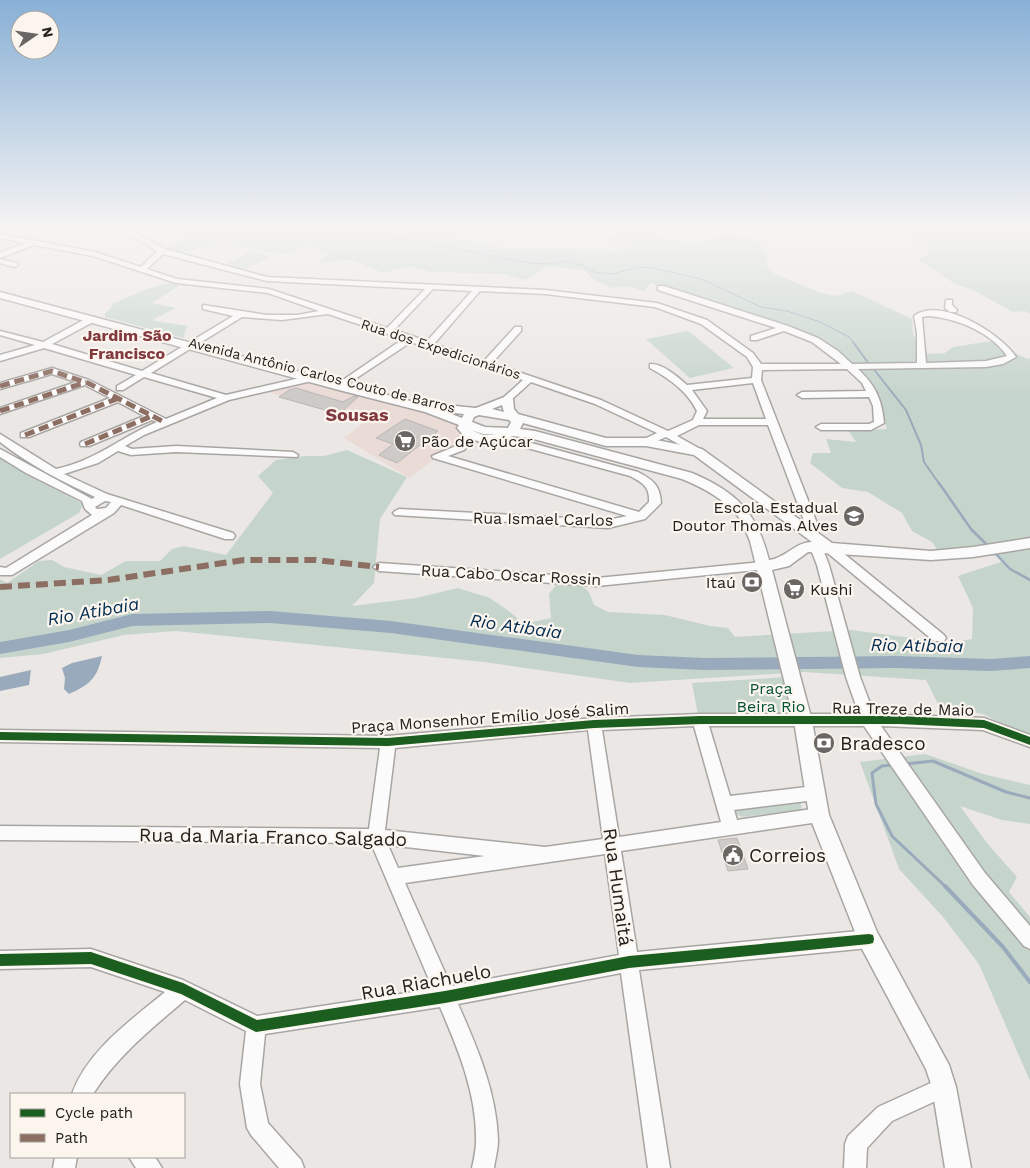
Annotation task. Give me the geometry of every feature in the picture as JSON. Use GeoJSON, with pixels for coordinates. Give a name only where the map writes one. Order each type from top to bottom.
{"type":"FeatureCollection","features":[{"type":"Feature","properties":{"kind":"main road","name":"Avenida Antônio Carlos Couto de Barros"},"geometry":{"type":"LineString","coordinates":[[0,293],[92,319],[452,410],[514,417],[606,442],[646,442],[698,452]]}},
{"type":"Feature","properties":{"kind":"main road","name":"Avenida Antônio Carlos Couto de Barros"},"geometry":{"type":"LineString","coordinates":[[0,293],[193,344],[293,379],[313,378],[344,388],[429,409],[483,430],[506,435],[531,434],[687,476],[719,493],[746,517],[756,541],[791,674],[802,721],[819,815],[869,939],[937,1065],[944,1086],[958,1168]]}},
{"type":"Feature","properties":{"kind":"main road"},"geometry":{"type":"LineString","coordinates":[[507,399],[508,409],[517,422],[516,427],[506,435],[488,439],[471,437],[463,428],[464,422],[469,415],[475,412],[507,399]]}},
{"type":"Feature","properties":{"kind":"main road"},"geometry":{"type":"LineString","coordinates":[[698,452],[747,486],[811,538],[926,555],[964,554],[1030,543]]}},
{"type":"Feature","properties":{"kind":"main road"},"geometry":{"type":"LineString","coordinates":[[719,493],[735,487],[747,486]]}},
{"type":"Feature","properties":{"kind":"main road"},"geometry":{"type":"LineString","coordinates":[[762,566],[784,563],[811,538]]}},
{"type":"Feature","properties":{"kind":"street","name":"Rua dos Expedicionários"},"geometry":{"type":"LineString","coordinates":[[195,285],[269,291],[409,340],[530,378],[598,402],[667,434],[698,452]]}},
{"type":"Feature","properties":{"kind":"street"},"geometry":{"type":"LineString","coordinates":[[359,285],[570,294],[656,305],[704,322],[750,355],[758,367],[756,380],[811,538],[823,565],[853,677],[869,721],[979,879],[1030,940]]}},
{"type":"Feature","properties":{"kind":"street"},"geometry":{"type":"LineString","coordinates":[[388,332],[430,288]]}},
{"type":"Feature","properties":{"kind":"street"},"geometry":{"type":"LineString","coordinates":[[661,288],[784,328],[815,340],[835,353],[866,382],[874,394],[878,406],[879,423],[876,426],[821,427]]}},
{"type":"Feature","properties":{"kind":"street"},"geometry":{"type":"LineString","coordinates":[[428,345],[477,290]]}},
{"type":"Feature","properties":{"kind":"street"},"geometry":{"type":"LineString","coordinates":[[758,367],[922,366],[994,363],[1006,361],[1012,357],[1004,346],[951,306],[918,316],[921,333],[922,366]]}},
{"type":"Feature","properties":{"kind":"street"},"geometry":{"type":"LineString","coordinates":[[206,307],[240,315],[264,318],[291,318],[329,311]]}},
{"type":"Feature","properties":{"kind":"street"},"geometry":{"type":"LineString","coordinates":[[933,313],[976,326]]}},
{"type":"Feature","properties":{"kind":"street"},"geometry":{"type":"LineString","coordinates":[[25,435],[119,393],[144,373],[240,315]]}},
{"type":"Feature","properties":{"kind":"street"},"geometry":{"type":"LineString","coordinates":[[0,358],[44,345],[92,319]]}},
{"type":"Feature","properties":{"kind":"street"},"geometry":{"type":"LineString","coordinates":[[754,338],[784,328]]}},
{"type":"Feature","properties":{"kind":"street"},"geometry":{"type":"LineString","coordinates":[[486,364],[518,329]]}},
{"type":"Feature","properties":{"kind":"street"},"geometry":{"type":"LineString","coordinates":[[2,333],[226,398]]}},
{"type":"Feature","properties":{"kind":"street"},"geometry":{"type":"LineString","coordinates":[[346,382],[409,340]]}},
{"type":"Feature","properties":{"kind":"street"},"geometry":{"type":"LineString","coordinates":[[653,366],[684,388],[698,403],[702,411],[697,422]]}},
{"type":"Feature","properties":{"kind":"street"},"geometry":{"type":"LineString","coordinates":[[0,386],[52,372],[119,393],[164,422]]}},
{"type":"Feature","properties":{"kind":"street"},"geometry":{"type":"LineString","coordinates":[[507,399],[530,378]]}},
{"type":"Feature","properties":{"kind":"street"},"geometry":{"type":"LineString","coordinates":[[74,481],[94,462],[140,433],[226,398],[293,379]]}},
{"type":"Feature","properties":{"kind":"street"},"geometry":{"type":"LineString","coordinates":[[684,388],[756,380]]}},
{"type":"Feature","properties":{"kind":"street"},"geometry":{"type":"LineString","coordinates":[[0,412],[86,382]]}},
{"type":"Feature","properties":{"kind":"street"},"geometry":{"type":"LineString","coordinates":[[802,395],[874,394]]}},
{"type":"Feature","properties":{"kind":"street"},"geometry":{"type":"LineString","coordinates":[[84,444],[152,416]]}},
{"type":"Feature","properties":{"kind":"street"},"geometry":{"type":"LineString","coordinates":[[646,442],[655,437],[675,433],[697,422],[772,422]]}},
{"type":"Feature","properties":{"kind":"street"},"geometry":{"type":"LineString","coordinates":[[471,437],[460,448],[437,456],[641,516],[655,503],[655,491],[647,481],[634,474],[506,435]]}},
{"type":"Feature","properties":{"kind":"street"},"geometry":{"type":"LineString","coordinates":[[0,437],[20,453],[54,473],[117,502],[115,507],[109,511],[8,572],[0,569]]}},
{"type":"Feature","properties":{"kind":"street"},"geometry":{"type":"LineString","coordinates":[[117,447],[130,452],[186,450],[293,455]]}},
{"type":"Feature","properties":{"kind":"street"},"geometry":{"type":"LineString","coordinates":[[460,448],[466,466]]}},
{"type":"Feature","properties":{"kind":"street"},"geometry":{"type":"LineString","coordinates":[[54,473],[94,462],[186,450]]}},
{"type":"Feature","properties":{"kind":"street"},"geometry":{"type":"LineString","coordinates":[[0,452],[30,471],[86,499],[90,507],[97,513],[125,507],[144,510]]}},
{"type":"Feature","properties":{"kind":"street"},"geometry":{"type":"LineString","coordinates":[[0,569],[90,507],[110,498],[229,536]]}},
{"type":"Feature","properties":{"kind":"street","name":"Rua Ismael Carlos"},"geometry":{"type":"LineString","coordinates":[[399,513],[608,524],[641,516]]}},
{"type":"Feature","properties":{"kind":"street"},"geometry":{"type":"LineString","coordinates":[[811,538],[939,638]]}},
{"type":"Feature","properties":{"kind":"street","name":"Rua Cabo Oscar Rossin"},"geometry":{"type":"LineString","coordinates":[[379,567],[597,582],[762,566]]}},
{"type":"Feature","properties":{"kind":"street"},"geometry":{"type":"LineString","coordinates":[[700,720],[731,828]]}},
{"type":"Feature","properties":{"kind":"street","name":"Praça Monsenhor Emílio José Salim"},"geometry":{"type":"LineString","coordinates":[[0,736],[388,742],[594,724],[700,720],[802,721]]}},
{"type":"Feature","properties":{"kind":"street","name":"Rua Treze de Maio"},"geometry":{"type":"LineString","coordinates":[[802,721],[899,720],[984,724],[1030,741]]}},
{"type":"Feature","properties":{"kind":"street","name":"Rua Humaitá"},"geometry":{"type":"LineString","coordinates":[[594,724],[659,1168]]}},
{"type":"Feature","properties":{"kind":"street"},"geometry":{"type":"LineString","coordinates":[[388,742],[376,836],[469,1051],[483,1103],[487,1142],[483,1168]]}},
{"type":"Feature","properties":{"kind":"street"},"geometry":{"type":"LineString","coordinates":[[724,804],[815,793]]}},
{"type":"Feature","properties":{"kind":"street"},"geometry":{"type":"LineString","coordinates":[[393,876],[819,815]]}},
{"type":"Feature","properties":{"kind":"street","name":"Rua da Maria Franco Salgado"},"geometry":{"type":"LineString","coordinates":[[0,832],[376,836],[545,854]]}},
{"type":"Feature","properties":{"kind":"street","name":"Rua Riachuelo"},"geometry":{"type":"LineString","coordinates":[[256,1026],[445,996],[629,962],[869,939]]}},
{"type":"Feature","properties":{"kind":"street"},"geometry":{"type":"LineString","coordinates":[[0,960],[91,958],[184,989],[256,1026],[250,1084],[258,1128],[293,1168]]}},
{"type":"Feature","properties":{"kind":"street"},"geometry":{"type":"LineString","coordinates":[[83,1093],[99,1066],[125,1038],[184,989]]}},
{"type":"Feature","properties":{"kind":"street"},"geometry":{"type":"LineString","coordinates":[[855,1168],[856,1144],[885,1114],[944,1086]]}},
{"type":"Feature","properties":{"kind":"street"},"geometry":{"type":"LineString","coordinates":[[141,1158],[152,1168]]}},
{"type":"Feature","properties":{"kind":"shaded area"},"geometry":{"type":"Polygon","coordinates":[[[313,379],[456,420],[461,434],[456,443],[409,478],[344,438],[365,422],[265,391],[313,379]]]}},
{"type":"Feature","properties":{"kind":"green space"},"geometry":{"type":"Polygon","coordinates":[[[164,285],[179,286],[152,303],[176,308],[154,319],[155,321],[188,326],[184,338],[105,317],[105,313],[111,308],[112,304],[149,288],[164,285]]]}},
{"type":"Feature","properties":{"kind":"green space"},"geometry":{"type":"Polygon","coordinates":[[[604,285],[650,285],[644,291],[628,286],[611,288],[604,285]]]}},
{"type":"Feature","properties":{"kind":"green space"},"geometry":{"type":"Polygon","coordinates":[[[656,285],[800,285],[821,293],[836,296],[852,291],[912,319],[913,335],[928,354],[945,353],[953,347],[991,341],[1027,359],[1030,358],[1030,737],[983,714],[939,706],[926,680],[804,672],[630,683],[484,662],[176,631],[124,635],[43,654],[0,658],[0,579],[7,583],[39,561],[52,560],[64,567],[101,575],[126,561],[160,561],[172,549],[184,546],[226,555],[273,493],[258,476],[276,460],[304,456],[324,456],[347,450],[407,477],[380,519],[374,583],[352,606],[416,598],[458,588],[490,598],[524,624],[551,618],[549,594],[557,584],[580,584],[589,592],[594,605],[608,612],[665,615],[710,626],[728,628],[735,637],[851,630],[950,643],[972,639],[973,608],[958,576],[1004,561],[996,556],[938,551],[932,542],[912,531],[902,513],[868,492],[842,488],[810,463],[813,453],[831,453],[826,439],[856,442],[849,431],[887,429],[877,397],[818,340],[656,285]]]}},
{"type":"Feature","properties":{"kind":"green space"},"geometry":{"type":"Polygon","coordinates":[[[957,285],[1030,285],[1030,314],[1025,311],[1013,312],[973,290],[957,285]]]}},
{"type":"Feature","properties":{"kind":"green space"},"geometry":{"type":"Polygon","coordinates":[[[688,331],[734,368],[690,378],[646,339],[688,331]]]}},
{"type":"Feature","properties":{"kind":"green space"},"geometry":{"type":"Polygon","coordinates":[[[0,458],[83,504],[79,513],[0,559],[0,458]]]}},
{"type":"Feature","properties":{"kind":"green space","name":"Praça Beira Rio"},"geometry":{"type":"Polygon","coordinates":[[[786,677],[797,716],[698,715],[692,683],[786,677]]]}},
{"type":"Feature","properties":{"kind":"green space"},"geometry":{"type":"Polygon","coordinates":[[[925,754],[983,774],[1030,785],[1030,824],[1002,820],[960,806],[987,843],[1017,877],[1009,892],[1030,917],[1030,1081],[979,964],[943,917],[899,869],[860,762],[925,754]]]}},
{"type":"Feature","properties":{"kind":"green space"},"geometry":{"type":"Polygon","coordinates":[[[800,799],[802,810],[742,817],[732,812],[740,807],[800,799]]]}},
{"type":"Feature","properties":{"kind":"water"},"geometry":{"type":"Polygon","coordinates":[[[102,656],[95,676],[87,684],[69,694],[64,689],[65,678],[62,668],[72,663],[102,656]]]}},
{"type":"Feature","properties":{"kind":"water"},"geometry":{"type":"Polygon","coordinates":[[[31,670],[29,685],[0,691],[0,677],[31,670]]]}},
{"type":"Feature","properties":{"kind":"building"},"geometry":{"type":"Polygon","coordinates":[[[296,388],[343,402],[354,396],[358,397],[339,414],[279,397],[289,390],[296,388]]]}},
{"type":"Feature","properties":{"kind":"building","name":"Pão de Açúcar"},"geometry":{"type":"Polygon","coordinates":[[[405,419],[438,431],[397,463],[379,455],[393,444],[376,438],[405,419]]]}},
{"type":"Feature","properties":{"kind":"building","name":"Correios"},"geometry":{"type":"Polygon","coordinates":[[[737,838],[748,869],[728,871],[718,840],[737,838]]]}},
{"type":"Feature","properties":{"kind":"waterway"},"geometry":{"type":"LineString","coordinates":[[713,285],[761,307],[787,311],[820,322],[849,337],[854,343]]}},
{"type":"Feature","properties":{"kind":"waterway"},"geometry":{"type":"LineString","coordinates":[[853,342],[869,364]]}},
{"type":"Feature","properties":{"kind":"waterway"},"geometry":{"type":"LineString","coordinates":[[872,367],[906,410],[921,445],[924,462],[940,485]]}},
{"type":"Feature","properties":{"kind":"waterway"},"geometry":{"type":"LineString","coordinates":[[939,483],[971,529],[987,545]]}},
{"type":"Feature","properties":{"kind":"waterway"},"geometry":{"type":"LineString","coordinates":[[996,554],[1010,569],[1030,580]]}},
{"type":"Feature","properties":{"kind":"waterway","name":"Rio Atibaia"},"geometry":{"type":"LineString","coordinates":[[0,648],[69,636],[132,620],[270,617],[391,627],[638,661],[704,664],[897,662],[991,665],[1030,662]]}},
{"type":"Feature","properties":{"kind":"waterway"},"geometry":{"type":"LineString","coordinates":[[905,764],[933,761],[1006,792],[1030,798]]}},
{"type":"Feature","properties":{"kind":"waterway"},"geometry":{"type":"LineString","coordinates":[[892,765],[882,766],[872,773],[876,804],[892,836],[946,887]]}},
{"type":"Feature","properties":{"kind":"waterway"},"geometry":{"type":"LineString","coordinates":[[946,887],[1003,947],[1030,982]]}},
{"type":"Feature","properties":{"kind":"marked path"},"geometry":{"type":"LineString","coordinates":[[0,386],[52,371],[88,383],[164,422]]}},
{"type":"Feature","properties":{"kind":"marked path"},"geometry":{"type":"LineString","coordinates":[[0,411],[86,382]]}},
{"type":"Feature","properties":{"kind":"marked path"},"geometry":{"type":"LineString","coordinates":[[25,435],[119,398]]}},
{"type":"Feature","properties":{"kind":"marked path"},"geometry":{"type":"LineString","coordinates":[[85,444],[152,416]]}},
{"type":"Feature","properties":{"kind":"marked path"},"geometry":{"type":"LineString","coordinates":[[0,587],[108,580],[244,560],[316,560],[379,567]]}},
{"type":"Feature","properties":{"kind":"cycle path"},"geometry":{"type":"LineString","coordinates":[[0,736],[388,742],[594,724],[700,720],[899,720],[984,724],[1030,741]]}},
{"type":"Feature","properties":{"kind":"cycle path"},"geometry":{"type":"LineString","coordinates":[[0,960],[91,958],[183,989],[256,1026],[445,997],[629,962],[869,939]]}},
{"type":"Feature","properties":{"kind":"place","name":"Pão de Açúcar"},"geometry":{"type":"Point","coordinates":[405,441]}},
{"type":"Feature","properties":{"kind":"place","name":"Escola Estadual Doutor Thomas Alves"},"geometry":{"type":"Point","coordinates":[854,516]}},
{"type":"Feature","properties":{"kind":"place","name":"Itaú"},"geometry":{"type":"Point","coordinates":[752,582]}},
{"type":"Feature","properties":{"kind":"place","name":"Kushi"},"geometry":{"type":"Point","coordinates":[794,589]}},
{"type":"Feature","properties":{"kind":"place","name":"Bradesco"},"geometry":{"type":"Point","coordinates":[824,743]}},
{"type":"Feature","properties":{"kind":"place","name":"Correios"},"geometry":{"type":"Point","coordinates":[733,855]}},
{"type":"Feature","properties":{"kind":"district","name":"Jardim São Francisco"},"geometry":{"type":"Point","coordinates":[127,344]}},
{"type":"Feature","properties":{"kind":"district","name":"Sousas"},"geometry":{"type":"Point","coordinates":[357,414]}}]}
